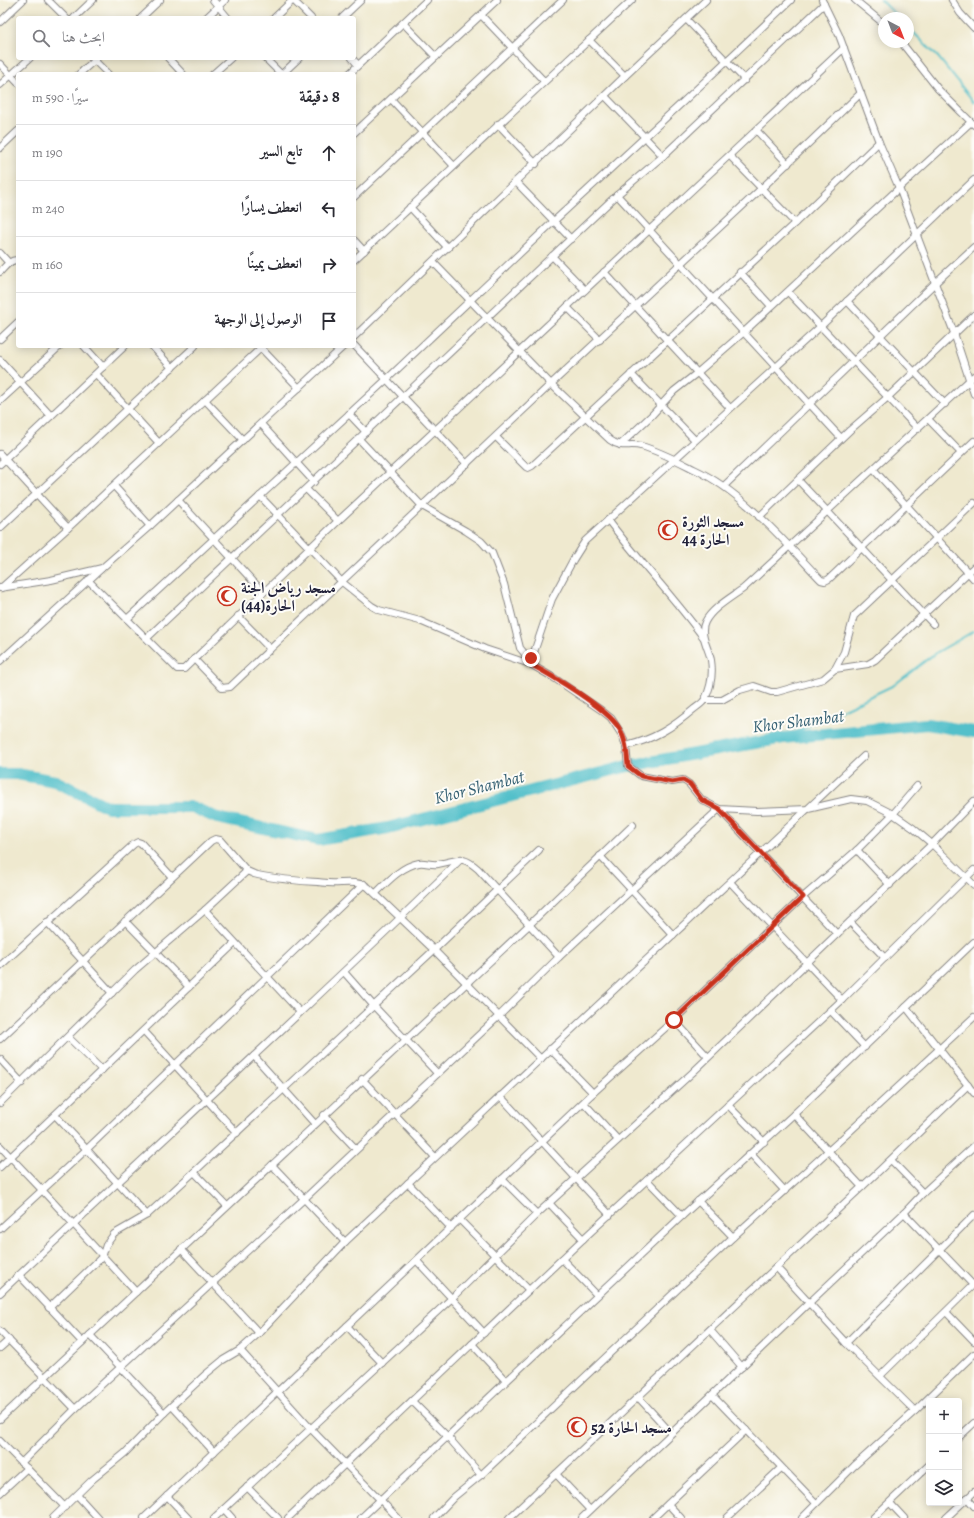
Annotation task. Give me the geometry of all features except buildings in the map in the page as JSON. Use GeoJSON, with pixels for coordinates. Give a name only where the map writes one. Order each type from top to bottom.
{"type":"FeatureCollection","features":[{"type":"Feature","properties":{"kind":"street"},"geometry":{"type":"LineString","coordinates":[[0,22],[23,0]]}},
{"type":"Feature","properties":{"kind":"street"},"geometry":{"type":"LineString","coordinates":[[48,0],[64,16]]}},
{"type":"Feature","properties":{"kind":"street"},"geometry":{"type":"LineString","coordinates":[[76,16],[93,0]]}},
{"type":"Feature","properties":{"kind":"street"},"geometry":{"type":"LineString","coordinates":[[142,16],[160,0]]}},
{"type":"Feature","properties":{"kind":"street"},"geometry":{"type":"LineString","coordinates":[[213,0],[226,16]]}},
{"type":"Feature","properties":{"kind":"street"},"geometry":{"type":"LineString","coordinates":[[208,16],[225,0]]}},
{"type":"Feature","properties":{"kind":"street"},"geometry":{"type":"LineString","coordinates":[[276,16],[293,0],[309,16]]}},
{"type":"Feature","properties":{"kind":"street"},"geometry":{"type":"LineString","coordinates":[[344,16],[361,0]]}},
{"type":"Feature","properties":{"kind":"street"},"geometry":{"type":"LineString","coordinates":[[351,72],[427,0]]}},
{"type":"Feature","properties":{"kind":"street"},"geometry":{"type":"LineString","coordinates":[[356,132],[497,0]]}},
{"type":"Feature","properties":{"kind":"street"},"geometry":{"type":"LineString","coordinates":[[356,194],[563,0]]}},
{"type":"Feature","properties":{"kind":"street"},"geometry":{"type":"LineString","coordinates":[[356,258],[632,0]]}},
{"type":"Feature","properties":{"kind":"street"},"geometry":{"type":"LineString","coordinates":[[356,334],[448,248],[625,76],[706,0]]}},
{"type":"Feature","properties":{"kind":"street"},"geometry":{"type":"LineString","coordinates":[[127,619],[296,462],[387,380],[554,221],[646,137],[791,0]]}},
{"type":"Feature","properties":{"kind":"street"},"geometry":{"type":"LineString","coordinates":[[855,0],[878,19]]}},
{"type":"Feature","properties":{"kind":"street"},"geometry":{"type":"LineString","coordinates":[[952,0],[960,13],[974,28]]}},
{"type":"Feature","properties":{"kind":"street"},"geometry":{"type":"LineString","coordinates":[[147,638],[617,195],[663,156],[745,80],[823,2],[844,48],[879,142],[899,188],[954,334],[974,394]]}},
{"type":"Feature","properties":{"kind":"street"},"geometry":{"type":"LineString","coordinates":[[481,15],[544,81]]}},
{"type":"Feature","properties":{"kind":"street"},"geometry":{"type":"LineString","coordinates":[[686,19],[745,80]]}},
{"type":"Feature","properties":{"kind":"street"},"geometry":{"type":"LineString","coordinates":[[403,23],[436,57]]}},
{"type":"Feature","properties":{"kind":"street"},"geometry":{"type":"LineString","coordinates":[[590,40],[625,76]]}},
{"type":"Feature","properties":{"kind":"street"},"geometry":{"type":"LineString","coordinates":[[88,580],[179,670],[184,669],[390,472],[757,131],[844,48]]}},
{"type":"Feature","properties":{"kind":"street"},"geometry":{"type":"LineString","coordinates":[[620,446],[674,391],[744,332],[899,188],[973,124],[938,90],[906,48]]}},
{"type":"Feature","properties":{"kind":"street"},"geometry":{"type":"LineString","coordinates":[[0,85],[28,60]]}},
{"type":"Feature","properties":{"kind":"street"},"geometry":{"type":"LineString","coordinates":[[81,72],[93,60]]}},
{"type":"Feature","properties":{"kind":"street"},"geometry":{"type":"LineString","coordinates":[[95,60],[106,72]]}},
{"type":"Feature","properties":{"kind":"street"},"geometry":{"type":"LineString","coordinates":[[170,60],[181,72]]}},
{"type":"Feature","properties":{"kind":"street"},"geometry":{"type":"LineString","coordinates":[[215,72],[229,60]]}},
{"type":"Feature","properties":{"kind":"street"},"geometry":{"type":"LineString","coordinates":[[268,60],[279,72]]}},
{"type":"Feature","properties":{"kind":"street"},"geometry":{"type":"LineString","coordinates":[[283,72],[297,60]]}},
{"type":"Feature","properties":{"kind":"street"},"geometry":{"type":"LineString","coordinates":[[354,60],[358,65]]}},
{"type":"Feature","properties":{"kind":"street"},"geometry":{"type":"LineString","coordinates":[[0,64],[16,81]]}},
{"type":"Feature","properties":{"kind":"street"},"geometry":{"type":"LineString","coordinates":[[194,659],[222,688],[230,687],[551,384],[788,164],[861,93]]}},
{"type":"Feature","properties":{"kind":"street"},"geometry":{"type":"LineString","coordinates":[[605,96],[663,156]]}},
{"type":"Feature","properties":{"kind":"street"},"geometry":{"type":"LineString","coordinates":[[391,99],[454,166]]}},
{"type":"Feature","properties":{"kind":"street"},"geometry":{"type":"LineString","coordinates":[[498,124],[536,164]]}},
{"type":"Feature","properties":{"kind":"street"},"geometry":{"type":"LineString","coordinates":[[757,131],[788,164]]}},
{"type":"Feature","properties":{"kind":"street"},"geometry":{"type":"LineString","coordinates":[[0,148],[16,133]]}},
{"type":"Feature","properties":{"kind":"street"},"geometry":{"type":"LineString","coordinates":[[496,437],[528,468],[532,466],[586,418],[712,298],[795,223],[879,142]]}},
{"type":"Feature","properties":{"kind":"street"},"geometry":{"type":"LineString","coordinates":[[730,156],[795,223]]}},
{"type":"Feature","properties":{"kind":"street"},"geometry":{"type":"LineString","coordinates":[[530,661],[552,599],[562,578],[585,541],[821,326],[974,180]]}},
{"type":"Feature","properties":{"kind":"street"},"geometry":{"type":"LineString","coordinates":[[516,182],[571,239]]}},
{"type":"Feature","properties":{"kind":"street"},"geometry":{"type":"LineString","coordinates":[[617,195],[841,438]]}},
{"type":"Feature","properties":{"kind":"street"},"geometry":{"type":"LineString","coordinates":[[410,207],[448,248]]}},
{"type":"Feature","properties":{"kind":"street"},"geometry":{"type":"LineString","coordinates":[[356,242],[364,251]]}},
{"type":"Feature","properties":{"kind":"street"},"geometry":{"type":"LineString","coordinates":[[724,486],[881,336],[934,283],[974,247]]}},
{"type":"Feature","properties":{"kind":"street"},"geometry":{"type":"LineString","coordinates":[[0,253],[9,263]]}},
{"type":"Feature","properties":{"kind":"street"},"geometry":{"type":"LineString","coordinates":[[552,256],[585,290]]}},
{"type":"Feature","properties":{"kind":"street"},"geometry":{"type":"LineString","coordinates":[[0,272],[9,263],[16,260]]}},
{"type":"Feature","properties":{"kind":"street"},"geometry":{"type":"LineString","coordinates":[[433,262],[519,352],[610,440],[620,446],[642,446],[695,469],[724,486],[790,547],[821,580],[825,581],[974,441]]}},
{"type":"Feature","properties":{"kind":"street"},"geometry":{"type":"LineString","coordinates":[[604,272],[730,408]]}},
{"type":"Feature","properties":{"kind":"street"},"geometry":{"type":"LineString","coordinates":[[740,272],[771,306]]}},
{"type":"Feature","properties":{"kind":"street"},"geometry":{"type":"LineString","coordinates":[[788,292],[918,429]]}},
{"type":"Feature","properties":{"kind":"street"},"geometry":{"type":"LineString","coordinates":[[847,301],[945,404]]}},
{"type":"Feature","properties":{"kind":"street"},"geometry":{"type":"LineString","coordinates":[[567,307],[600,340]]}},
{"type":"Feature","properties":{"kind":"street"},"geometry":{"type":"LineString","coordinates":[[759,517],[841,438],[888,397],[974,315]]}},
{"type":"Feature","properties":{"kind":"street"},"geometry":{"type":"LineString","coordinates":[[0,339],[16,324]]}},
{"type":"Feature","properties":{"kind":"street"},"geometry":{"type":"LineString","coordinates":[[356,347],[466,464]]}},
{"type":"Feature","properties":{"kind":"street"},"geometry":{"type":"LineString","coordinates":[[0,401],[58,348]]}},
{"type":"Feature","properties":{"kind":"street"},"geometry":{"type":"LineString","coordinates":[[86,348],[104,367]]}},
{"type":"Feature","properties":{"kind":"street"},"geometry":{"type":"LineString","coordinates":[[68,528],[2,459],[52,416],[124,348]]}},
{"type":"Feature","properties":{"kind":"street"},"geometry":{"type":"LineString","coordinates":[[154,348],[172,368]]}},
{"type":"Feature","properties":{"kind":"street"},"geometry":{"type":"LineString","coordinates":[[0,528],[193,348]]}},
{"type":"Feature","properties":{"kind":"street"},"geometry":{"type":"LineString","coordinates":[[0,589],[114,486],[259,348]]}},
{"type":"Feature","properties":{"kind":"street"},"geometry":{"type":"LineString","coordinates":[[261,348],[299,388]]}},
{"type":"Feature","properties":{"kind":"street"},"geometry":{"type":"LineString","coordinates":[[0,661],[88,580],[150,526],[342,348]]}},
{"type":"Feature","properties":{"kind":"street"},"geometry":{"type":"LineString","coordinates":[[0,360],[52,416]]}},
{"type":"Feature","properties":{"kind":"street"},"geometry":{"type":"LineString","coordinates":[[96,374],[159,443]]}},
{"type":"Feature","properties":{"kind":"street"},"geometry":{"type":"LineString","coordinates":[[631,374],[695,440]]}},
{"type":"Feature","properties":{"kind":"street"},"geometry":{"type":"LineString","coordinates":[[704,638],[705,623],[709,615],[744,588],[790,547],[974,376]]}},
{"type":"Feature","properties":{"kind":"street"},"geometry":{"type":"LineString","coordinates":[[205,400],[243,440]]}},
{"type":"Feature","properties":{"kind":"street"},"geometry":{"type":"LineString","coordinates":[[349,414],[366,432]]}},
{"type":"Feature","properties":{"kind":"street"},"geometry":{"type":"LineString","coordinates":[[928,419],[961,453]]}},
{"type":"Feature","properties":{"kind":"street"},"geometry":{"type":"LineString","coordinates":[[261,424],[314,482]]}},
{"type":"Feature","properties":{"kind":"street"},"geometry":{"type":"LineString","coordinates":[[359,439],[422,506],[481,541],[492,553],[504,584],[522,652],[530,661],[582,696],[611,718],[622,735],[626,746],[628,766],[641,776],[672,782],[683,780],[690,784],[702,800],[719,809],[837,934]]}},
{"type":"Feature","properties":{"kind":"street"},"geometry":{"type":"LineString","coordinates":[[874,470],[974,578]]}},
{"type":"Feature","properties":{"kind":"street"},"geometry":{"type":"LineString","coordinates":[[798,480],[933,624]]}},
{"type":"Feature","properties":{"kind":"street"},"geometry":{"type":"LineString","coordinates":[[114,486],[150,526]]}},
{"type":"Feature","properties":{"kind":"street"},"geometry":{"type":"LineString","coordinates":[[306,489],[338,521]]}},
{"type":"Feature","properties":{"kind":"street"},"geometry":{"type":"LineString","coordinates":[[260,496],[342,582],[372,606],[379,610],[420,622],[485,649],[530,661]]}},
{"type":"Feature","properties":{"kind":"street"},"geometry":{"type":"LineString","coordinates":[[178,500],[263,592]]}},
{"type":"Feature","properties":{"kind":"street"},"geometry":{"type":"LineString","coordinates":[[705,700],[722,700],[740,690],[754,686],[771,692],[785,690],[824,679],[835,669],[844,652],[854,616],[974,503]]}},
{"type":"Feature","properties":{"kind":"street"},"geometry":{"type":"LineString","coordinates":[[608,520],[633,553],[671,596],[704,638],[711,660],[712,673],[705,700],[680,721],[655,737],[626,746]]}},
{"type":"Feature","properties":{"kind":"street"},"geometry":{"type":"LineString","coordinates":[[835,669],[868,664],[875,660],[974,567]]}},
{"type":"Feature","properties":{"kind":"street"},"geometry":{"type":"LineString","coordinates":[[0,589],[51,580],[102,568]]}},
{"type":"Feature","properties":{"kind":"street"},"geometry":{"type":"LineString","coordinates":[[238,616],[270,649]]}},
{"type":"Feature","properties":{"kind":"street"},"geometry":{"type":"LineString","coordinates":[[53,1518],[65,1508],[92,1480],[125,1453],[164,1413],[217,1365],[240,1350],[345,1242],[864,756]]}},
{"type":"Feature","properties":{"kind":"street"},"geometry":{"type":"LineString","coordinates":[[144,1518],[593,1093],[674,1020],[803,897],[857,850],[893,814],[917,786]]}},
{"type":"Feature","properties":{"kind":"street"},"geometry":{"type":"LineString","coordinates":[[21,1463],[75,1409],[304,1199],[499,1016],[559,957],[719,809],[757,811],[808,809],[851,799],[867,801],[893,814],[913,828],[932,844],[974,885]]}},
{"type":"Feature","properties":{"kind":"street"},"geometry":{"type":"LineString","coordinates":[[214,1518],[452,1298],[537,1214],[708,1057],[890,885],[974,801]]}},
{"type":"Feature","properties":{"kind":"street"},"geometry":{"type":"LineString","coordinates":[[0,1419],[227,1206],[272,1166],[362,1079],[529,925],[633,825]]}},
{"type":"Feature","properties":{"kind":"street"},"geometry":{"type":"LineString","coordinates":[[0,1039],[172,877],[211,841],[216,839],[220,840],[224,844],[247,871],[259,876],[305,881],[364,884],[402,917],[541,1059]]}},
{"type":"Feature","properties":{"kind":"street"},"geometry":{"type":"LineString","coordinates":[[0,966],[47,922],[138,842],[141,843],[172,877]]}},
{"type":"Feature","properties":{"kind":"street"},"geometry":{"type":"LineString","coordinates":[[49,1308],[102,1257],[106,1245],[114,1234],[147,1215],[434,950],[539,850]]}},
{"type":"Feature","properties":{"kind":"street"},"geometry":{"type":"LineString","coordinates":[[857,850],[890,885]]}},
{"type":"Feature","properties":{"kind":"street"},"geometry":{"type":"LineString","coordinates":[[600,856],[673,935]]}},
{"type":"Feature","properties":{"kind":"street"},"geometry":{"type":"LineString","coordinates":[[376,893],[403,869],[412,865],[421,863],[433,865],[461,859],[470,862],[559,957]]}},
{"type":"Feature","properties":{"kind":"street"},"geometry":{"type":"LineString","coordinates":[[0,1293],[118,1182],[208,1101],[461,859]]}},
{"type":"Feature","properties":{"kind":"street"},"geometry":{"type":"LineString","coordinates":[[288,1518],[583,1239],[842,1000],[974,870]]}},
{"type":"Feature","properties":{"kind":"street"},"geometry":{"type":"LineString","coordinates":[[0,1103],[135,970],[205,910],[247,871]]}},
{"type":"Feature","properties":{"kind":"street"},"geometry":{"type":"LineString","coordinates":[[730,882],[842,1000]]}},
{"type":"Feature","properties":{"kind":"street"},"geometry":{"type":"LineString","coordinates":[[0,1230],[87,1149],[364,884]]}},
{"type":"Feature","properties":{"kind":"street"},"geometry":{"type":"LineString","coordinates":[[205,910],[300,1012]]}},
{"type":"Feature","properties":{"kind":"street"},"geometry":{"type":"LineString","coordinates":[[125,921],[189,987]]}},
{"type":"Feature","properties":{"kind":"street"},"geometry":{"type":"LineString","coordinates":[[47,922],[112,993]]}},
{"type":"Feature","properties":{"kind":"street"},"geometry":{"type":"LineString","coordinates":[[850,922],[885,958]]}},
{"type":"Feature","properties":{"kind":"street"},"geometry":{"type":"LineString","coordinates":[[361,1518],[698,1201],[794,1114],[974,942]]}},
{"type":"Feature","properties":{"kind":"street"},"geometry":{"type":"LineString","coordinates":[[0,1167],[235,943]]}},
{"type":"Feature","properties":{"kind":"street"},"geometry":{"type":"LineString","coordinates":[[344,972],[437,1073]]}},
{"type":"Feature","properties":{"kind":"street"},"geometry":{"type":"LineString","coordinates":[[906,1007],[940,1048],[974,1093]]}},
{"type":"Feature","properties":{"kind":"street"},"geometry":{"type":"LineString","coordinates":[[830,1010],[865,1047]]}},
{"type":"Feature","properties":{"kind":"street"},"geometry":{"type":"LineString","coordinates":[[434,1518],[454,1497],[481,1475],[733,1237],[974,1017]]}},
{"type":"Feature","properties":{"kind":"street"},"geometry":{"type":"LineString","coordinates":[[674,1020],[708,1057]]}},
{"type":"Feature","properties":{"kind":"street"},"geometry":{"type":"LineString","coordinates":[[144,1031],[237,1133]]}},
{"type":"Feature","properties":{"kind":"street"},"geometry":{"type":"LineString","coordinates":[[68,1037],[102,1070]]}},
{"type":"Feature","properties":{"kind":"street"},"geometry":{"type":"LineString","coordinates":[[550,1049],[593,1093]]}},
{"type":"Feature","properties":{"kind":"street"},"geometry":{"type":"LineString","coordinates":[[254,1056],[315,1124]]}},
{"type":"Feature","properties":{"kind":"street"},"geometry":{"type":"LineString","coordinates":[[0,1059],[22,1083]]}},
{"type":"Feature","properties":{"kind":"street"},"geometry":{"type":"LineString","coordinates":[[362,1079],[435,1157]]}},
{"type":"Feature","properties":{"kind":"street"},"geometry":{"type":"LineString","coordinates":[[508,1518],[862,1188],[968,1085]]}},
{"type":"Feature","properties":{"kind":"street"},"geometry":{"type":"LineString","coordinates":[[500,1096],[610,1214]]}},
{"type":"Feature","properties":{"kind":"street"},"geometry":{"type":"LineString","coordinates":[[584,1103],[618,1140]]}},
{"type":"Feature","properties":{"kind":"street"},"geometry":{"type":"LineString","coordinates":[[728,1105],[764,1142]]}},
{"type":"Feature","properties":{"kind":"street"},"geometry":{"type":"LineString","coordinates":[[794,1114],[862,1188]]}},
{"type":"Feature","properties":{"kind":"street"},"geometry":{"type":"LineString","coordinates":[[55,1115],[147,1215]]}},
{"type":"Feature","properties":{"kind":"street"},"geometry":{"type":"LineString","coordinates":[[324,1115],[356,1149]]}},
{"type":"Feature","properties":{"kind":"street"},"geometry":{"type":"LineString","coordinates":[[0,1146],[136,1292]]}},
{"type":"Feature","properties":{"kind":"street"},"geometry":{"type":"LineString","coordinates":[[583,1518],[974,1146]]}},
{"type":"Feature","properties":{"kind":"street"},"geometry":{"type":"LineString","coordinates":[[751,1154],[785,1191]]}},
{"type":"Feature","properties":{"kind":"street"},"geometry":{"type":"LineString","coordinates":[[891,1160],[923,1193]]}},
{"type":"Feature","properties":{"kind":"street"},"geometry":{"type":"LineString","coordinates":[[272,1166],[345,1242]]}},
{"type":"Feature","properties":{"kind":"street"},"geometry":{"type":"LineString","coordinates":[[194,1172],[227,1206]]}},
{"type":"Feature","properties":{"kind":"street"},"geometry":{"type":"LineString","coordinates":[[502,1179],[537,1214]]}},
{"type":"Feature","properties":{"kind":"street"},"geometry":{"type":"LineString","coordinates":[[647,1180],[682,1216]]}},
{"type":"Feature","properties":{"kind":"street"},"geometry":{"type":"LineString","coordinates":[[408,1183],[451,1228]]}},
{"type":"Feature","properties":{"kind":"street"},"geometry":{"type":"LineString","coordinates":[[698,1201],[733,1237]]}},
{"type":"Feature","properties":{"kind":"street"},"geometry":{"type":"LineString","coordinates":[[549,1204],[583,1239]]}},
{"type":"Feature","properties":{"kind":"street"},"geometry":{"type":"LineString","coordinates":[[880,1376],[974,1285],[938,1250],[904,1213]]}},
{"type":"Feature","properties":{"kind":"street"},"geometry":{"type":"LineString","coordinates":[[846,1343],[974,1215]]}},
{"type":"Feature","properties":{"kind":"street"},"geometry":{"type":"LineString","coordinates":[[460,1220],[530,1290]]}},
{"type":"Feature","properties":{"kind":"street"},"geometry":{"type":"LineString","coordinates":[[181,1249],[259,1332]]}},
{"type":"Feature","properties":{"kind":"street"},"geometry":{"type":"LineString","coordinates":[[562,1259],[597,1296]]}},
{"type":"Feature","properties":{"kind":"street"},"geometry":{"type":"LineString","coordinates":[[417,1261],[484,1333]]}},
{"type":"Feature","properties":{"kind":"street"},"geometry":{"type":"LineString","coordinates":[[776,1267],[846,1343],[915,1411]]}},
{"type":"Feature","properties":{"kind":"street"},"geometry":{"type":"LineString","coordinates":[[19,1275],[82,1342]]}},
{"type":"Feature","properties":{"kind":"street"},"geometry":{"type":"LineString","coordinates":[[946,1312],[974,1341]]}},
{"type":"Feature","properties":{"kind":"street"},"geometry":{"type":"LineString","coordinates":[[347,1326],[382,1363]]}},
{"type":"Feature","properties":{"kind":"street"},"geometry":{"type":"LineString","coordinates":[[710,1330],[742,1367]]}},
{"type":"Feature","properties":{"kind":"street"},"geometry":{"type":"LineString","coordinates":[[0,1331],[75,1409]]}},
{"type":"Feature","properties":{"kind":"street"},"geometry":{"type":"LineString","coordinates":[[90,1334],[164,1413]]}},
{"type":"Feature","properties":{"kind":"street"},"geometry":{"type":"LineString","coordinates":[[0,1348],[9,1340]]}},
{"type":"Feature","properties":{"kind":"street"},"geometry":{"type":"LineString","coordinates":[[472,1344],[506,1381]]}},
{"type":"Feature","properties":{"kind":"street"},"geometry":{"type":"LineString","coordinates":[[240,1350],[277,1392],[398,1518]]}},
{"type":"Feature","properties":{"kind":"street"},"geometry":{"type":"LineString","coordinates":[[806,1517],[816,1503],[974,1354]]}},
{"type":"Feature","properties":{"kind":"street"},"geometry":{"type":"LineString","coordinates":[[712,1395],[816,1503]]}},
{"type":"Feature","properties":{"kind":"street"},"geometry":{"type":"LineString","coordinates":[[638,1397],[671,1433]]}},
{"type":"Feature","properties":{"kind":"street"},"geometry":{"type":"LineString","coordinates":[[412,1401],[448,1437],[481,1475]]}},
{"type":"Feature","properties":{"kind":"street"},"geometry":{"type":"LineString","coordinates":[[172,1406],[214,1452]]}},
{"type":"Feature","properties":{"kind":"street"},"geometry":{"type":"LineString","coordinates":[[962,1434],[974,1423]]}},
{"type":"Feature","properties":{"kind":"street"},"geometry":{"type":"LineString","coordinates":[[653,1518],[746,1430]]}},
{"type":"Feature","properties":{"kind":"street"},"geometry":{"type":"LineString","coordinates":[[0,1441],[65,1508]]}},
{"type":"Feature","properties":{"kind":"street"},"geometry":{"type":"LineString","coordinates":[[0,1493],[27,1468]]}},
{"type":"Feature","properties":{"kind":"street"},"geometry":{"type":"LineString","coordinates":[[727,1518],[781,1468]]}},
{"type":"Feature","properties":{"kind":"street"},"geometry":{"type":"LineString","coordinates":[[874,1518],[926,1468]]}},
{"type":"Feature","properties":{"kind":"street"},"geometry":{"type":"LineString","coordinates":[[556,1474],[590,1510]]}},
{"type":"Feature","properties":{"kind":"street"},"geometry":{"type":"LineString","coordinates":[[247,1487],[278,1518]]}},
{"type":"Feature","properties":{"kind":"street"},"geometry":{"type":"LineString","coordinates":[[946,1518],[974,1492]]}},
{"type":"Feature","properties":{"kind":"street"},"geometry":{"type":"LineString","coordinates":[[77,1495],[98,1518]]}},
{"type":"Feature","properties":{"kind":"street"},"geometry":{"type":"LineString","coordinates":[[167,1496],[188,1518]]}},
{"type":"Feature","properties":{"kind":"street"},"geometry":{"type":"LineString","coordinates":[[967,1498],[974,1506]]}},
{"type":"Feature","properties":{"kind":"street"},"geometry":{"type":"LineString","coordinates":[[890,1503],[904,1518]]}},
{"type":"Feature","properties":{"kind":"street"},"geometry":{"type":"LineString","coordinates":[[668,1504],[681,1518]]}},
{"type":"Feature","properties":{"kind":"street"},"geometry":{"type":"LineString","coordinates":[[224,1509],[232,1518]]}},
{"type":"Feature","properties":{"kind":"street"},"geometry":{"type":"LineString","coordinates":[[294,1512],[299,1518]]}},
{"type":"Feature","properties":{"kind":"waterway"},"geometry":{"type":"LineString","coordinates":[[881,0],[893,12]]}},
{"type":"Feature","properties":{"kind":"waterway"},"geometry":{"type":"LineString","coordinates":[[914,33],[938,57],[974,102]]}},
{"type":"Feature","properties":{"kind":"waterway"},"geometry":{"type":"LineString","coordinates":[[783,738],[894,685],[934,654],[974,631]]}},
{"type":"Feature","properties":{"kind":"waterway","name":"Khor Shambat"},"geometry":{"type":"LineString","coordinates":[[0,774],[17,774],[55,781],[108,807],[192,807],[217,818],[318,840],[388,828],[628,766],[783,738],[927,724],[974,732]]}},
{"type":"Feature","properties":{"kind":"place","name":"مسجد الثورة الحارة 44"},"geometry":{"type":"Point","coordinates":[668,530]}},
{"type":"Feature","properties":{"kind":"place","name":"مسجد رياض الجنة الحارة(44)"},"geometry":{"type":"Point","coordinates":[227,596]}},
{"type":"Feature","properties":{"kind":"place","name":"مسجد الحارة 52"},"geometry":{"type":"Point","coordinates":[577,1427]}},
{"type":"Feature","properties":{"kind":"route"},"geometry":{"type":"LineString","coordinates":[[531,658],[530,664],[582,696],[611,718],[618,727],[626,746],[628,766],[641,776],[672,782],[683,780],[690,784],[702,800],[719,809],[803,897],[674,1020]]}}]}
